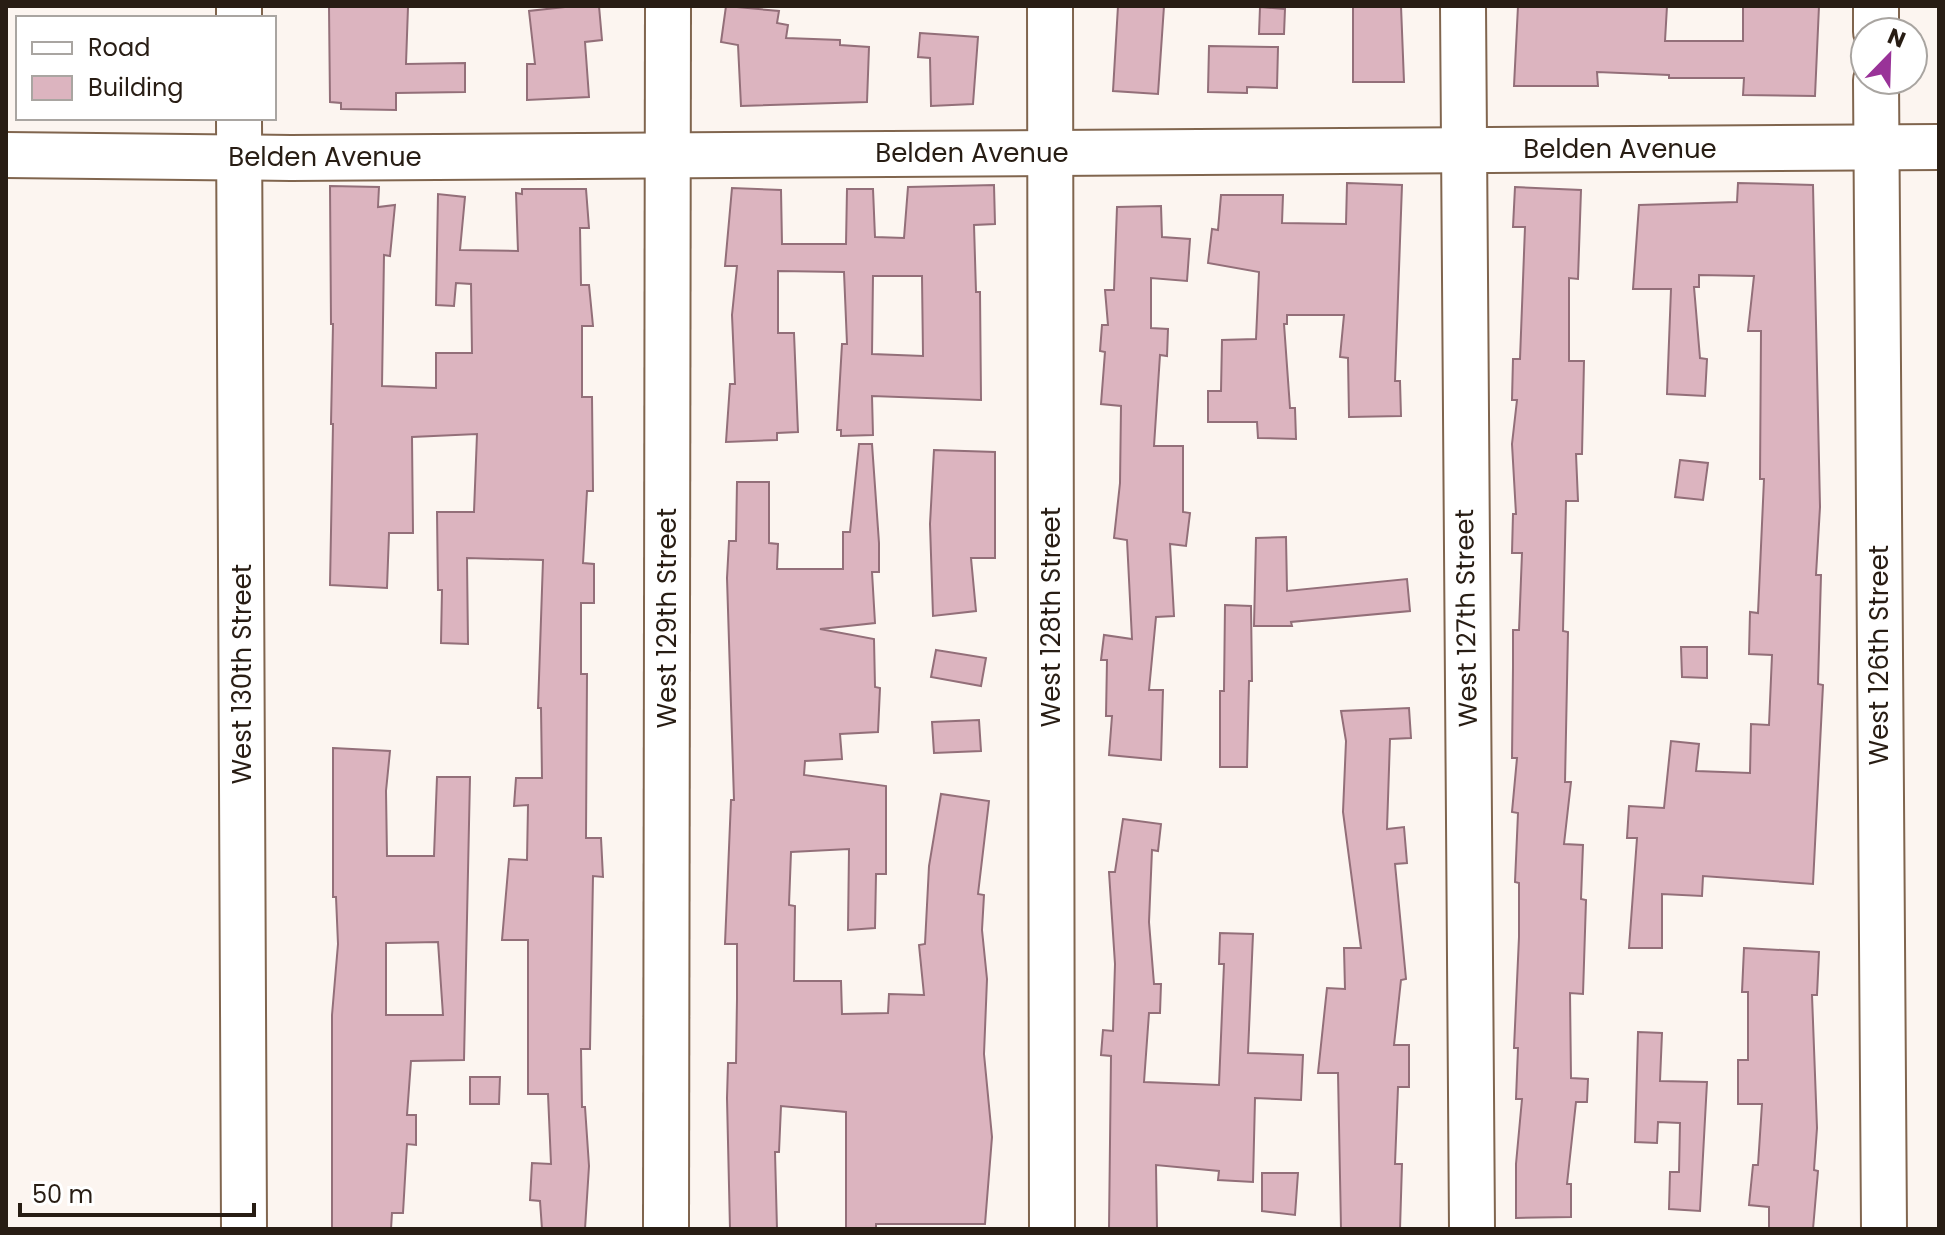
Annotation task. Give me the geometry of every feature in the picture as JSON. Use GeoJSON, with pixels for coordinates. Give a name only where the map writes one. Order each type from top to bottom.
{"type":"FeatureCollection","features":[{"type":"Feature","properties":{"kind":"street","name":"West 129th Street"},"geometry":{"type":"LineString","coordinates":[[666,1229],[668,6]]}},
{"type":"Feature","properties":{"kind":"street","name":"West 128th Street"},"geometry":{"type":"LineString","coordinates":[[1050,6],[1052,1229]]}},
{"type":"Feature","properties":{"kind":"street","name":"West 127th Street"},"geometry":{"type":"LineString","coordinates":[[1463,6],[1472,1229]]}},
{"type":"Feature","properties":{"kind":"street","name":"West 126th Street"},"geometry":{"type":"LineString","coordinates":[[1876,96],[1884,1229]]}},
{"type":"Feature","properties":{"kind":"street","name":"Belden Avenue"},"geometry":{"type":"LineString","coordinates":[[6,155],[239,138],[668,154],[1939,147]]}},
{"type":"Feature","properties":{"kind":"street","name":"West 130th Street"},"geometry":{"type":"LineString","coordinates":[[239,138],[244,1229]]}},
{"type":"Feature","properties":{"kind":"building"},"geometry":{"type":"Polygon","coordinates":[[[599,6],[602,40],[585,42],[589,97],[527,100],[527,64],[535,64],[529,11],[599,6]]]}},
{"type":"Feature","properties":{"kind":"building"},"geometry":{"type":"Polygon","coordinates":[[[726,6],[779,11],[777,23],[788,25],[786,38],[840,40],[840,45],[869,47],[867,102],[741,106],[738,45],[721,42],[726,6]]]}},
{"type":"Feature","properties":{"kind":"building"},"geometry":{"type":"Polygon","coordinates":[[[1118,6],[1164,6],[1158,94],[1113,91],[1118,6]]]}},
{"type":"Feature","properties":{"kind":"building"},"geometry":{"type":"Polygon","coordinates":[[[1353,6],[1401,6],[1404,82],[1353,82],[1353,6]]]}},
{"type":"Feature","properties":{"kind":"building"},"geometry":{"type":"Polygon","coordinates":[[[1518,6],[1667,6],[1665,41],[1743,41],[1743,6],[1819,6],[1815,96],[1743,95],[1744,78],[1669,78],[1669,75],[1597,72],[1598,86],[1514,86],[1518,6]]]}},
{"type":"Feature","properties":{"kind":"building"},"geometry":{"type":"Polygon","coordinates":[[[329,7],[408,7],[406,64],[465,63],[465,92],[396,93],[396,110],[341,109],[341,103],[330,102],[329,7]]]}},
{"type":"Feature","properties":{"kind":"building"},"geometry":{"type":"Polygon","coordinates":[[[1260,7],[1285,9],[1284,34],[1259,34],[1260,7]]]}},
{"type":"Feature","properties":{"kind":"building"},"geometry":{"type":"Polygon","coordinates":[[[920,33],[978,37],[973,104],[931,106],[930,58],[918,57],[920,33]]]}},
{"type":"Feature","properties":{"kind":"building"},"geometry":{"type":"Polygon","coordinates":[[[1209,46],[1278,47],[1277,88],[1247,87],[1247,93],[1208,92],[1209,46]]]}},
{"type":"Feature","properties":{"kind":"building"},"geometry":{"type":"Polygon","coordinates":[[[1347,183],[1402,185],[1395,381],[1400,381],[1401,416],[1349,417],[1348,358],[1340,357],[1344,315],[1287,315],[1287,324],[1284,324],[1290,408],[1295,408],[1296,439],[1258,438],[1257,422],[1208,422],[1208,391],[1221,391],[1222,340],[1256,339],[1259,272],[1208,263],[1212,229],[1218,230],[1221,195],[1283,195],[1282,223],[1346,224],[1347,183]]]}},
{"type":"Feature","properties":{"kind":"building"},"geometry":{"type":"Polygon","coordinates":[[[1738,183],[1813,185],[1820,507],[1816,575],[1821,575],[1818,684],[1823,685],[1813,884],[1703,876],[1702,896],[1662,894],[1662,948],[1629,948],[1637,838],[1627,838],[1629,806],[1664,808],[1671,741],[1699,744],[1696,771],[1750,773],[1751,724],[1769,725],[1772,655],[1749,654],[1750,612],[1758,613],[1764,479],[1760,479],[1761,331],[1748,331],[1754,276],[1699,275],[1699,287],[1694,287],[1700,358],[1707,359],[1705,396],[1667,394],[1671,289],[1633,289],[1639,205],[1737,202],[1738,183]]]}},
{"type":"Feature","properties":{"kind":"building"},"geometry":{"type":"Polygon","coordinates":[[[994,185],[995,224],[974,225],[976,292],[980,292],[981,400],[872,396],[873,435],[841,436],[841,430],[837,430],[842,344],[847,344],[844,272],[778,271],[778,333],[794,333],[798,432],[777,433],[777,440],[726,442],[730,384],[735,384],[732,315],[737,266],[725,266],[732,188],[781,190],[782,244],[846,244],[847,189],[873,189],[875,237],[904,238],[908,187],[994,185]],[[873,276],[872,354],[923,356],[922,276],[873,276]]]}},
{"type":"Feature","properties":{"kind":"building"},"geometry":{"type":"Polygon","coordinates":[[[330,186],[379,187],[378,207],[395,205],[390,256],[384,255],[382,386],[436,388],[436,353],[472,353],[471,284],[456,283],[454,306],[436,305],[438,194],[465,197],[460,250],[518,251],[516,193],[522,194],[522,189],[586,189],[589,228],[580,228],[581,285],[589,285],[593,326],[582,326],[582,397],[592,397],[593,491],[587,491],[583,563],[594,564],[594,603],[581,603],[581,674],[587,674],[586,838],[601,838],[603,877],[593,876],[590,1049],[581,1049],[582,1107],[585,1107],[589,1166],[585,1229],[542,1229],[540,1201],[530,1200],[532,1163],[551,1164],[548,1094],[528,1094],[528,940],[502,940],[509,859],[527,860],[528,805],[514,806],[516,778],[542,778],[541,708],[538,708],[543,560],[467,558],[468,644],[441,643],[442,590],[438,590],[437,512],[474,512],[477,434],[412,437],[413,533],[389,533],[387,588],[330,585],[333,324],[330,186]]]}},
{"type":"Feature","properties":{"kind":"building"},"geometry":{"type":"Polygon","coordinates":[[[1515,187],[1581,190],[1578,279],[1569,278],[1569,361],[1584,361],[1582,454],[1576,454],[1578,501],[1566,501],[1563,631],[1568,632],[1565,782],[1571,782],[1564,844],[1583,845],[1581,899],[1586,900],[1583,994],[1570,993],[1571,1078],[1588,1079],[1587,1102],[1576,1102],[1567,1184],[1571,1184],[1571,1217],[1516,1218],[1516,1164],[1522,1099],[1516,1099],[1518,1048],[1514,1048],[1519,883],[1515,882],[1518,813],[1512,812],[1517,758],[1512,758],[1513,630],[1519,630],[1522,553],[1512,553],[1513,514],[1516,514],[1512,444],[1517,400],[1512,400],[1513,359],[1520,359],[1525,227],[1513,227],[1515,187]]]}},
{"type":"Feature","properties":{"kind":"building"},"geometry":{"type":"Polygon","coordinates":[[[1161,206],[1162,237],[1190,239],[1187,281],[1151,278],[1151,328],[1168,329],[1167,356],[1160,355],[1154,446],[1183,446],[1183,512],[1190,513],[1186,546],[1170,544],[1174,616],[1156,617],[1149,690],[1163,690],[1161,760],[1109,755],[1112,716],[1106,716],[1107,660],[1101,660],[1104,635],[1132,639],[1127,540],[1114,538],[1120,483],[1121,406],[1101,404],[1105,352],[1100,351],[1102,325],[1108,325],[1105,290],[1114,290],[1117,207],[1161,206]]]}},
{"type":"Feature","properties":{"kind":"building"},"geometry":{"type":"Polygon","coordinates":[[[859,444],[872,444],[879,543],[879,572],[872,572],[875,623],[820,629],[874,639],[875,687],[880,688],[878,732],[840,734],[842,759],[805,761],[804,775],[886,786],[886,874],[876,874],[875,928],[848,930],[849,849],[791,852],[789,905],[795,906],[794,981],[841,981],[842,1014],[888,1013],[889,994],[924,995],[919,945],[925,944],[929,866],[941,794],[989,801],[978,894],[984,895],[982,930],[987,979],[984,1054],[992,1137],[985,1224],[876,1224],[876,1229],[846,1229],[846,1112],[781,1106],[779,1152],[775,1152],[777,1229],[730,1229],[727,1098],[728,1063],[736,1063],[737,944],[725,944],[731,800],[734,800],[727,578],[729,541],[736,541],[737,482],[769,482],[769,543],[778,544],[777,569],[843,569],[843,532],[850,532],[859,444]]]}},
{"type":"Feature","properties":{"kind":"building"},"geometry":{"type":"Polygon","coordinates":[[[934,450],[995,452],[995,558],[971,558],[976,611],[933,616],[930,524],[934,450]]]}},
{"type":"Feature","properties":{"kind":"building"},"geometry":{"type":"Polygon","coordinates":[[[1680,460],[1708,463],[1703,500],[1675,497],[1680,460]]]}},
{"type":"Feature","properties":{"kind":"building"},"geometry":{"type":"Polygon","coordinates":[[[1286,537],[1287,591],[1407,579],[1410,611],[1291,622],[1292,626],[1254,626],[1256,538],[1286,537]]]}},
{"type":"Feature","properties":{"kind":"building"},"geometry":{"type":"Polygon","coordinates":[[[1225,605],[1251,606],[1252,681],[1249,681],[1247,767],[1220,767],[1225,605]]]}},
{"type":"Feature","properties":{"kind":"building"},"geometry":{"type":"Polygon","coordinates":[[[1681,647],[1707,647],[1707,678],[1682,677],[1681,647]]]}},
{"type":"Feature","properties":{"kind":"building"},"geometry":{"type":"Polygon","coordinates":[[[936,650],[986,658],[981,686],[931,677],[936,650]]]}},
{"type":"Feature","properties":{"kind":"building"},"geometry":{"type":"Polygon","coordinates":[[[1409,708],[1411,738],[1390,739],[1387,829],[1404,827],[1407,863],[1395,864],[1406,979],[1401,980],[1394,1045],[1409,1045],[1409,1087],[1398,1087],[1395,1164],[1402,1164],[1400,1229],[1341,1229],[1338,1073],[1318,1073],[1327,988],[1345,989],[1344,948],[1361,948],[1343,812],[1346,741],[1341,711],[1409,708]]]}},
{"type":"Feature","properties":{"kind":"building"},"geometry":{"type":"Polygon","coordinates":[[[979,720],[981,751],[934,753],[932,722],[979,720]]]}},
{"type":"Feature","properties":{"kind":"building"},"geometry":{"type":"Polygon","coordinates":[[[333,748],[390,751],[386,791],[387,856],[434,856],[437,777],[470,777],[464,1060],[411,1061],[407,1115],[416,1115],[416,1145],[407,1144],[403,1213],[392,1213],[391,1229],[332,1229],[332,1015],[338,944],[336,897],[333,897],[333,748]],[[438,942],[386,943],[386,1015],[443,1015],[438,942]]]}},
{"type":"Feature","properties":{"kind":"building"},"geometry":{"type":"Polygon","coordinates":[[[1123,819],[1161,824],[1158,851],[1152,850],[1149,922],[1154,984],[1161,984],[1160,1013],[1149,1013],[1144,1082],[1219,1085],[1224,964],[1219,964],[1220,933],[1253,934],[1248,1053],[1303,1055],[1301,1100],[1255,1098],[1253,1182],[1218,1180],[1219,1171],[1156,1165],[1157,1229],[1109,1229],[1111,1056],[1101,1055],[1103,1030],[1113,1031],[1115,964],[1109,872],[1115,872],[1123,819]]]}},
{"type":"Feature","properties":{"kind":"building"},"geometry":{"type":"Polygon","coordinates":[[[1744,948],[1819,952],[1817,995],[1812,995],[1817,1128],[1814,1170],[1818,1171],[1813,1229],[1769,1229],[1769,1207],[1749,1205],[1753,1165],[1758,1165],[1762,1104],[1738,1104],[1738,1060],[1748,1060],[1748,992],[1742,992],[1744,948]]]}},
{"type":"Feature","properties":{"kind":"building"},"geometry":{"type":"Polygon","coordinates":[[[1638,1032],[1662,1033],[1660,1081],[1707,1082],[1700,1211],[1669,1209],[1670,1172],[1679,1172],[1680,1123],[1658,1122],[1657,1143],[1635,1142],[1638,1032]]]}},
{"type":"Feature","properties":{"kind":"building"},"geometry":{"type":"Polygon","coordinates":[[[470,1077],[500,1077],[499,1104],[470,1104],[470,1077]]]}},
{"type":"Feature","properties":{"kind":"building"},"geometry":{"type":"Polygon","coordinates":[[[1262,1173],[1298,1173],[1295,1215],[1262,1211],[1262,1173]]]}}]}
